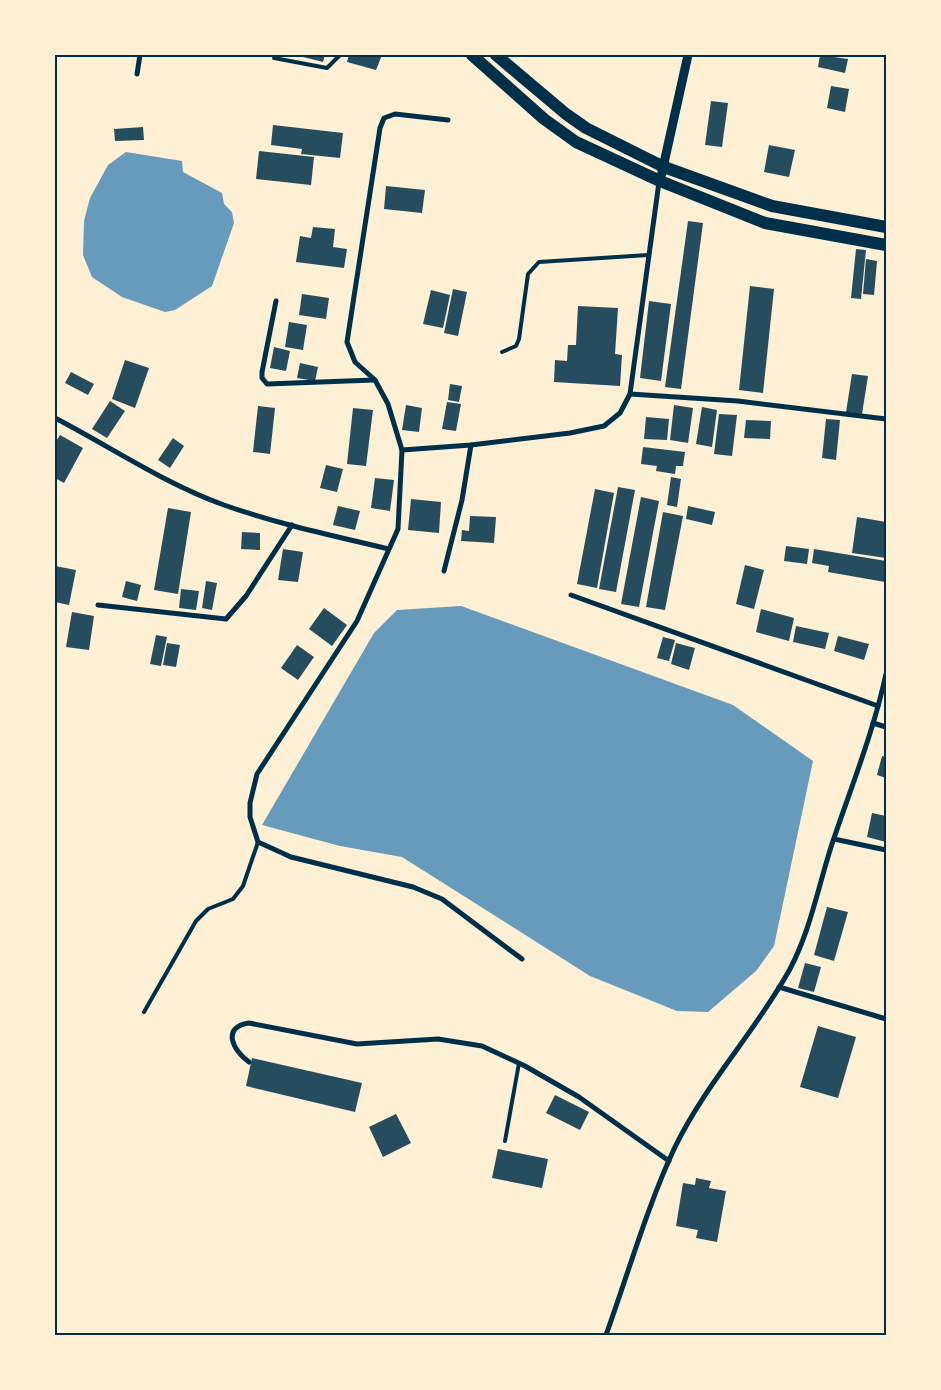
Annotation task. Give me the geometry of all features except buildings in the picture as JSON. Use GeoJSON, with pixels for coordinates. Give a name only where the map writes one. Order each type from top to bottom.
{"type":"FeatureCollection","features":[{"type":"Feature","properties":{"kind":"main road"},"geometry":{"type":"LineString","coordinates":[[472,55],[544,119],[576,142],[660,181],[765,223],[886,245]]}},
{"type":"Feature","properties":{"kind":"main road"},"geometry":{"type":"LineString","coordinates":[[496,55],[566,114],[664,168],[772,206],[886,227]]}},
{"type":"Feature","properties":{"kind":"street"},"geometry":{"type":"LineString","coordinates":[[136,74],[140,55]]}},
{"type":"Feature","properties":{"kind":"street"},"geometry":{"type":"LineString","coordinates":[[402,450],[471,445],[570,433],[604,426],[620,413],[630,394],[648,255],[660,181],[688,55]]}},
{"type":"Feature","properties":{"kind":"street"},"geometry":{"type":"LineString","coordinates":[[448,120],[395,114],[384,118],[380,128],[347,337],[355,362],[375,380],[388,404],[402,450],[398,529],[357,621],[257,774],[250,803],[250,817],[258,842],[291,857],[413,887],[442,899],[522,958]]}},
{"type":"Feature","properties":{"kind":"street"},"geometry":{"type":"LineString","coordinates":[[276,301],[262,372],[262,378],[267,384],[375,380]]}},
{"type":"Feature","properties":{"kind":"street"},"geometry":{"type":"LineString","coordinates":[[630,394],[738,401],[886,419]]}},
{"type":"Feature","properties":{"kind":"street"},"geometry":{"type":"LineString","coordinates":[[55,418],[156,475],[223,505],[292,525],[389,549]]}},
{"type":"Feature","properties":{"kind":"street"},"geometry":{"type":"LineString","coordinates":[[444,571],[462,500],[471,445]]}},
{"type":"Feature","properties":{"kind":"street"},"geometry":{"type":"LineString","coordinates":[[98,605],[226,619],[246,596],[292,525]]}},
{"type":"Feature","properties":{"kind":"street"},"geometry":{"type":"LineString","coordinates":[[571,595],[878,706]]}},
{"type":"Feature","properties":{"kind":"street"},"geometry":{"type":"LineString","coordinates":[[606,1335],[669,1161],[694,1112],[756,1024],[790,968],[809,922],[834,839],[873,723],[886,674]]}},
{"type":"Feature","properties":{"kind":"street"},"geometry":{"type":"LineString","coordinates":[[873,723],[886,727]]}},
{"type":"Feature","properties":{"kind":"street"},"geometry":{"type":"LineString","coordinates":[[834,839],[886,850]]}},
{"type":"Feature","properties":{"kind":"street"},"geometry":{"type":"LineString","coordinates":[[779,987],[886,1019]]}},
{"type":"Feature","properties":{"kind":"street"},"geometry":{"type":"LineString","coordinates":[[249,1062],[236,1052],[232,1037],[241,1024],[249,1023],[357,1044],[438,1039],[482,1046],[519,1063],[580,1097],[669,1161]]}},
{"type":"Feature","properties":{"kind":"lane"},"geometry":{"type":"LineString","coordinates":[[274,58],[327,68],[340,55]]}},
{"type":"Feature","properties":{"kind":"lane"},"geometry":{"type":"LineString","coordinates":[[502,352],[516,346],[519,338],[528,274],[532,267],[539,262],[648,255]]}},
{"type":"Feature","properties":{"kind":"lane"},"geometry":{"type":"LineString","coordinates":[[144,1012],[196,921],[208,909],[233,898],[243,886],[258,842]]}},
{"type":"Feature","properties":{"kind":"lane"},"geometry":{"type":"LineString","coordinates":[[505,1141],[519,1063]]}},
{"type":"Feature","properties":{"kind":"water"},"geometry":{"type":"Polygon","coordinates":[[[126,152],[182,161],[183,172],[222,193],[224,204],[232,212],[234,223],[212,286],[175,310],[165,312],[122,297],[92,277],[83,255],[84,221],[90,198],[108,165],[126,152]]]}},
{"type":"Feature","properties":{"kind":"water"},"geometry":{"type":"Polygon","coordinates":[[[461,606],[733,705],[813,761],[774,946],[756,971],[708,1012],[677,1011],[590,976],[402,857],[340,846],[262,825],[374,633],[397,610],[461,606]]]}}]}
